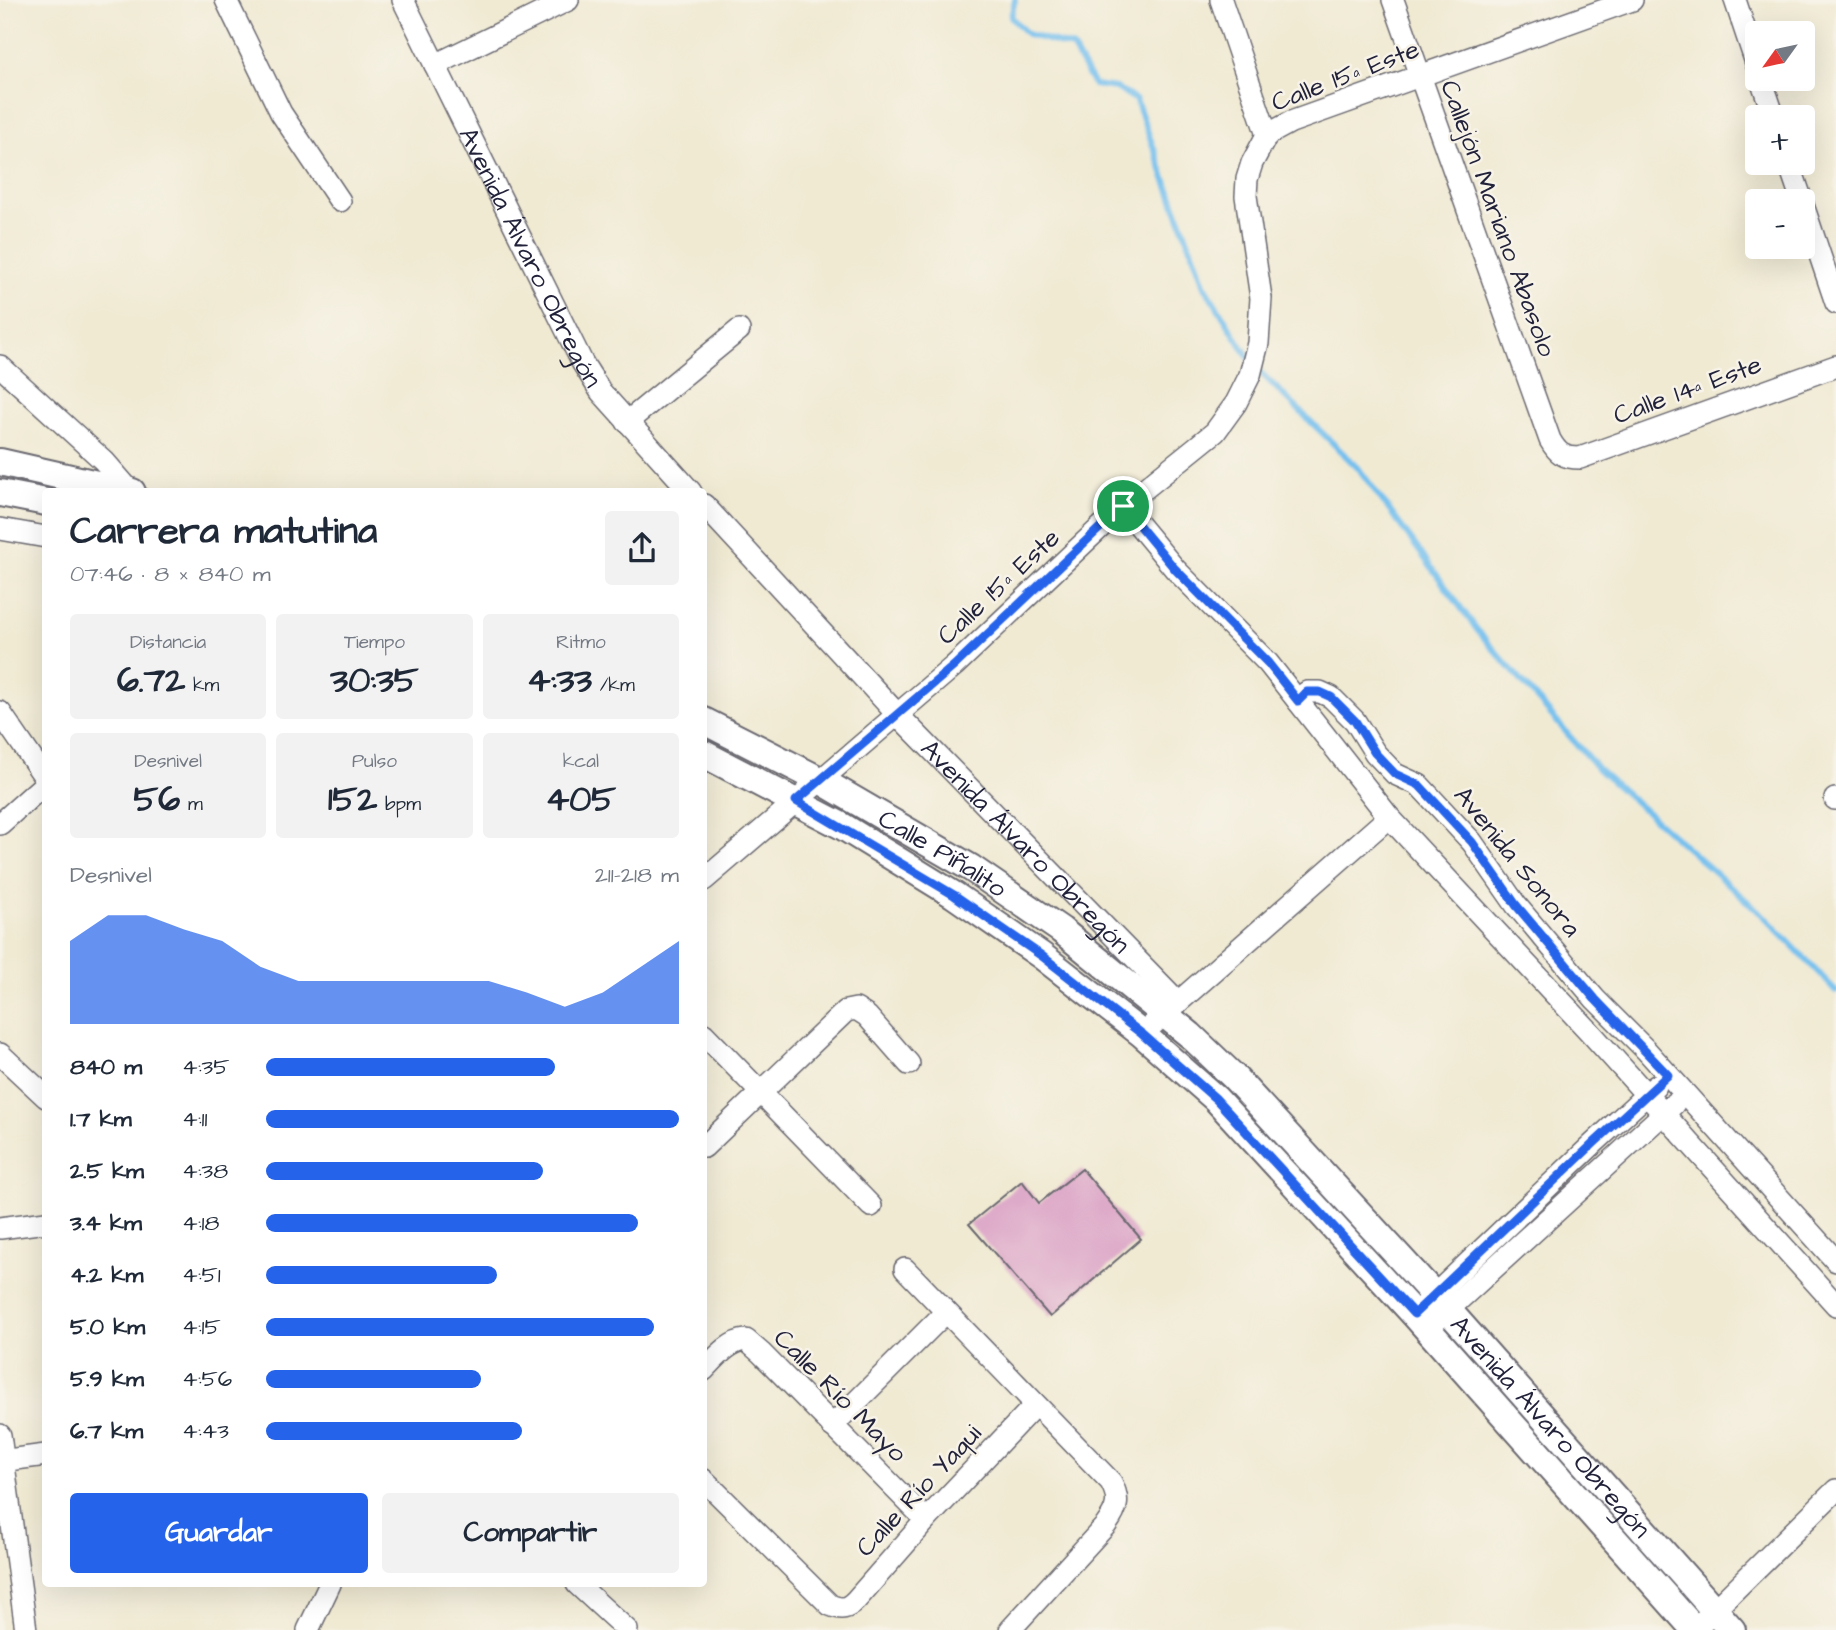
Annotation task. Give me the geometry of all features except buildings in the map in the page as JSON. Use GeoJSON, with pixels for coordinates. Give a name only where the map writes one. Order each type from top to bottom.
{"type":"FeatureCollection","features":[{"type":"Feature","properties":{"kind":"main road"},"geometry":{"type":"LineString","coordinates":[[0,462],[114,488]]}},
{"type":"Feature","properties":{"kind":"main road"},"geometry":{"type":"LineString","coordinates":[[0,493],[42,501]]}},
{"type":"Feature","properties":{"kind":"main road","name":"Calle Piñalito"},"geometry":{"type":"LineString","coordinates":[[707,723],[820,780],[971,868],[1171,1008]]}},
{"type":"Feature","properties":{"kind":"main road","name":"Calle Piñalito"},"geometry":{"type":"LineString","coordinates":[[707,756],[796,801],[954,895],[1042,956],[1142,1034]]}},
{"type":"Feature","properties":{"kind":"main road","name":"Avenida Álvaro Obregón"},"geometry":{"type":"LineString","coordinates":[[1171,1008],[1190,1035],[1233,1076],[1441,1303],[1732,1630]]}},
{"type":"Feature","properties":{"kind":"main road","name":"Avenida Álvaro Obregón"},"geometry":{"type":"LineString","coordinates":[[1142,1034],[1216,1099],[1421,1321],[1695,1630]]}},
{"type":"Feature","properties":{"kind":"street"},"geometry":{"type":"LineString","coordinates":[[226,0],[281,113],[340,201]]}},
{"type":"Feature","properties":{"kind":"street","name":"Avenida Álvaro Obregón"},"geometry":{"type":"LineString","coordinates":[[402,0],[582,362],[601,392],[687,488]]}},
{"type":"Feature","properties":{"kind":"street"},"geometry":{"type":"LineString","coordinates":[[435,65],[568,0]]}},
{"type":"Feature","properties":{"kind":"street"},"geometry":{"type":"LineString","coordinates":[[1221,0],[1267,135]]}},
{"type":"Feature","properties":{"kind":"street","name":"Callejón Mariano Abasolo"},"geometry":{"type":"LineString","coordinates":[[1393,0],[1550,440],[1558,453]]}},
{"type":"Feature","properties":{"kind":"street","name":"Calle 15ª Este"},"geometry":{"type":"LineString","coordinates":[[707,877],[963,658],[1123,506],[1215,432],[1236,403],[1250,375],[1258,343],[1261,298],[1246,196],[1252,163],[1267,135],[1291,122],[1632,0]]}},
{"type":"Feature","properties":{"kind":"street"},"geometry":{"type":"LineString","coordinates":[[1735,0],[1745,30]]}},
{"type":"Feature","properties":{"kind":"street"},"geometry":{"type":"LineString","coordinates":[[1815,241],[1836,303]]}},
{"type":"Feature","properties":{"kind":"street"},"geometry":{"type":"LineString","coordinates":[[627,422],[739,330]]}},
{"type":"Feature","properties":{"kind":"street"},"geometry":{"type":"LineString","coordinates":[[0,366],[104,461],[128,488]]}},
{"type":"Feature","properties":{"kind":"street","name":"Calle 14ª Este"},"geometry":{"type":"LineString","coordinates":[[1558,453],[1568,458],[1580,458],[1836,366]]}},
{"type":"Feature","properties":{"kind":"street"},"geometry":{"type":"LineString","coordinates":[[1123,506],[1175,569],[1268,663],[1389,817],[1589,1031],[1836,1305]]}},
{"type":"Feature","properties":{"kind":"street","name":"Avenida Álvaro Obregón"},"geometry":{"type":"LineString","coordinates":[[707,508],[1171,1008]]}},
{"type":"Feature","properties":{"kind":"street"},"geometry":{"type":"LineString","coordinates":[[0,528],[42,536]]}},
{"type":"Feature","properties":{"kind":"street","name":"Avenida Sonora"},"geometry":{"type":"LineString","coordinates":[[1298,701],[1307,692],[1320,692],[1331,697],[1355,721],[1375,753],[1395,774],[1419,785],[1472,842],[1516,905],[1595,999],[1668,1075],[1836,1261]]}},
{"type":"Feature","properties":{"kind":"street"},"geometry":{"type":"LineString","coordinates":[[0,712],[42,775]]}},
{"type":"Feature","properties":{"kind":"street"},"geometry":{"type":"LineString","coordinates":[[0,824],[42,785]]}},
{"type":"Feature","properties":{"kind":"street"},"geometry":{"type":"LineString","coordinates":[[1142,1034],[1389,817]]}},
{"type":"Feature","properties":{"kind":"street"},"geometry":{"type":"LineString","coordinates":[[707,1144],[846,1011],[856,1009],[867,1016],[909,1064]]}},
{"type":"Feature","properties":{"kind":"street"},"geometry":{"type":"LineString","coordinates":[[707,1037],[871,1206]]}},
{"type":"Feature","properties":{"kind":"street"},"geometry":{"type":"LineString","coordinates":[[0,1054],[42,1093]]}},
{"type":"Feature","properties":{"kind":"street"},"geometry":{"type":"LineString","coordinates":[[1441,1303],[1594,1143],[1668,1075]]}},
{"type":"Feature","properties":{"kind":"street"},"geometry":{"type":"LineString","coordinates":[[1421,1321],[1685,1095]]}},
{"type":"Feature","properties":{"kind":"street"},"geometry":{"type":"LineString","coordinates":[[0,1228],[42,1223]]}},
{"type":"Feature","properties":{"kind":"street"},"geometry":{"type":"LineString","coordinates":[[905,1269],[1111,1482],[1118,1495],[1116,1511],[1106,1525],[1010,1630]]}},
{"type":"Feature","properties":{"kind":"street"},"geometry":{"type":"LineString","coordinates":[[832,1426],[946,1312]]}},
{"type":"Feature","properties":{"kind":"street","name":"Calle Río Mayo"},"geometry":{"type":"LineString","coordinates":[[707,1367],[737,1340],[746,1340],[926,1520]]}},
{"type":"Feature","properties":{"kind":"street","name":"Calle Río Yaqui"},"geometry":{"type":"LineString","coordinates":[[707,1483],[830,1605],[840,1609],[848,1608],[926,1520],[1035,1405]]}},
{"type":"Feature","properties":{"kind":"street"},"geometry":{"type":"LineString","coordinates":[[0,1435],[26,1630]]}},
{"type":"Feature","properties":{"kind":"street"},"geometry":{"type":"LineString","coordinates":[[2,1461],[42,1456]]}},
{"type":"Feature","properties":{"kind":"street"},"geometry":{"type":"LineString","coordinates":[[1695,1630],[1836,1490]]}},
{"type":"Feature","properties":{"kind":"street"},"geometry":{"type":"LineString","coordinates":[[307,1630],[328,1587]]}},
{"type":"Feature","properties":{"kind":"street"},"geometry":{"type":"LineString","coordinates":[[580,1587],[627,1630]]}},
{"type":"Feature","properties":{"kind":"waterway"},"geometry":{"type":"LineString","coordinates":[[1015,0],[1011,17],[1027,34],[1072,47],[1094,85],[1116,88],[1136,100],[1206,289],[1249,358]]}},
{"type":"Feature","properties":{"kind":"waterway"},"geometry":{"type":"LineString","coordinates":[[1257,369],[1359,469],[1478,631],[1599,770],[1764,916],[1836,991]]}},
{"type":"Feature","properties":{"kind":"route"},"geometry":{"type":"LineString","coordinates":[[1123,506],[1175,569],[1268,663],[1298,701],[1307,692],[1320,692],[1331,697],[1355,721],[1375,753],[1395,774],[1419,785],[1472,842],[1516,905],[1595,999],[1668,1075],[1414,1314],[1216,1099],[1142,1034],[1042,956],[954,895],[796,801],[954,666],[1123,506]]}}]}
